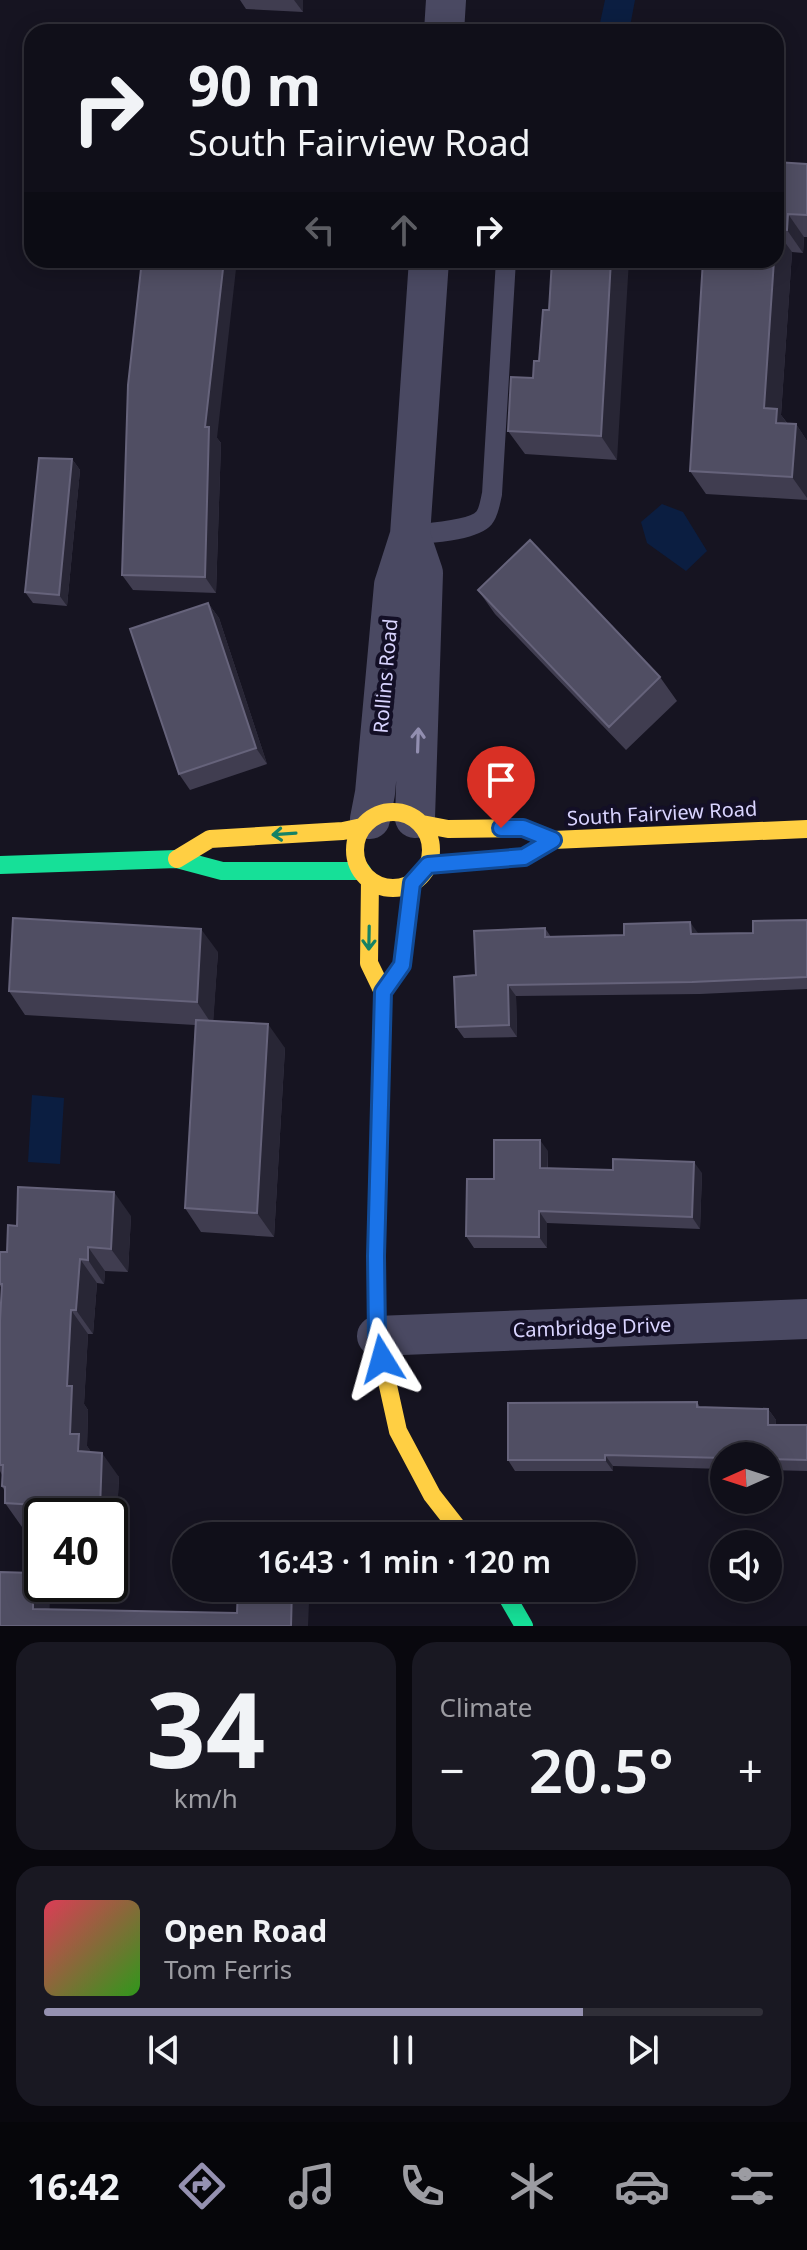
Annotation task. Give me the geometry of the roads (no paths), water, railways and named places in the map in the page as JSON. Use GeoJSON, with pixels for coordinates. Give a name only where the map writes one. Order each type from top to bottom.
{"type":"FeatureCollection","features":[{"type":"Feature","properties":{"kind":"street"},"geometry":{"type":"LineString","coordinates":[[444,24],[446,0]]}},
{"type":"Feature","properties":{"kind":"street","name":"Rollins Road"},"geometry":{"type":"LineString","coordinates":[[366,823],[375,793],[394,585],[410,535],[428,268]]}},
{"type":"Feature","properties":{"kind":"street","name":"Rollins Road"},"geometry":{"type":"LineString","coordinates":[[410,535],[423,573],[418,821]]}},
{"type":"Feature","properties":{"kind":"street"},"geometry":{"type":"LineString","coordinates":[[177,859],[210,839],[343,831],[392,811],[403,812],[418,821],[448,829],[523,828],[553,840]]}},
{"type":"Feature","properties":{"kind":"street"},"geometry":{"type":"LineString","coordinates":[[383,992],[402,965],[412,883],[428,865],[431,844],[418,821]]}},
{"type":"Feature","properties":{"kind":"street"},"geometry":{"type":"LineString","coordinates":[[366,823],[355,849],[356,861],[366,876],[369,963],[383,992],[377,1336],[398,1431],[432,1495],[453,1522]]}},
{"type":"Feature","properties":{"kind":"street","name":"South Fairview Road"},"geometry":{"type":"LineString","coordinates":[[428,865],[524,857],[553,840],[807,829]]}},
{"type":"Feature","properties":{"kind":"street"},"geometry":{"type":"LineString","coordinates":[[0,865],[177,859],[222,871],[366,876],[391,888],[412,883]]}},
{"type":"Feature","properties":{"kind":"street","name":"Cambridge Drive"},"geometry":{"type":"LineString","coordinates":[[377,1336],[807,1319]]}},
{"type":"Feature","properties":{"kind":"street"},"geometry":{"type":"LineString","coordinates":[[510,1602],[524,1626]]}},
{"type":"Feature","properties":{"kind":"lane"},"geometry":{"type":"LineString","coordinates":[[410,535],[471,526],[483,521],[488,510],[492,494],[506,268]]}},
{"type":"Feature","properties":{"kind":"water"},"geometry":{"type":"Polygon","coordinates":[[[605,0],[635,0],[630,24],[600,24],[605,0]]]}},
{"type":"Feature","properties":{"kind":"water"},"geometry":{"type":"Polygon","coordinates":[[[662,504],[683,512],[707,551],[686,571],[647,543],[641,522],[662,504]]]}},
{"type":"Feature","properties":{"kind":"water"},"geometry":{"type":"Polygon","coordinates":[[[32,1095],[64,1098],[60,1164],[28,1162],[32,1095]]]}}]}
